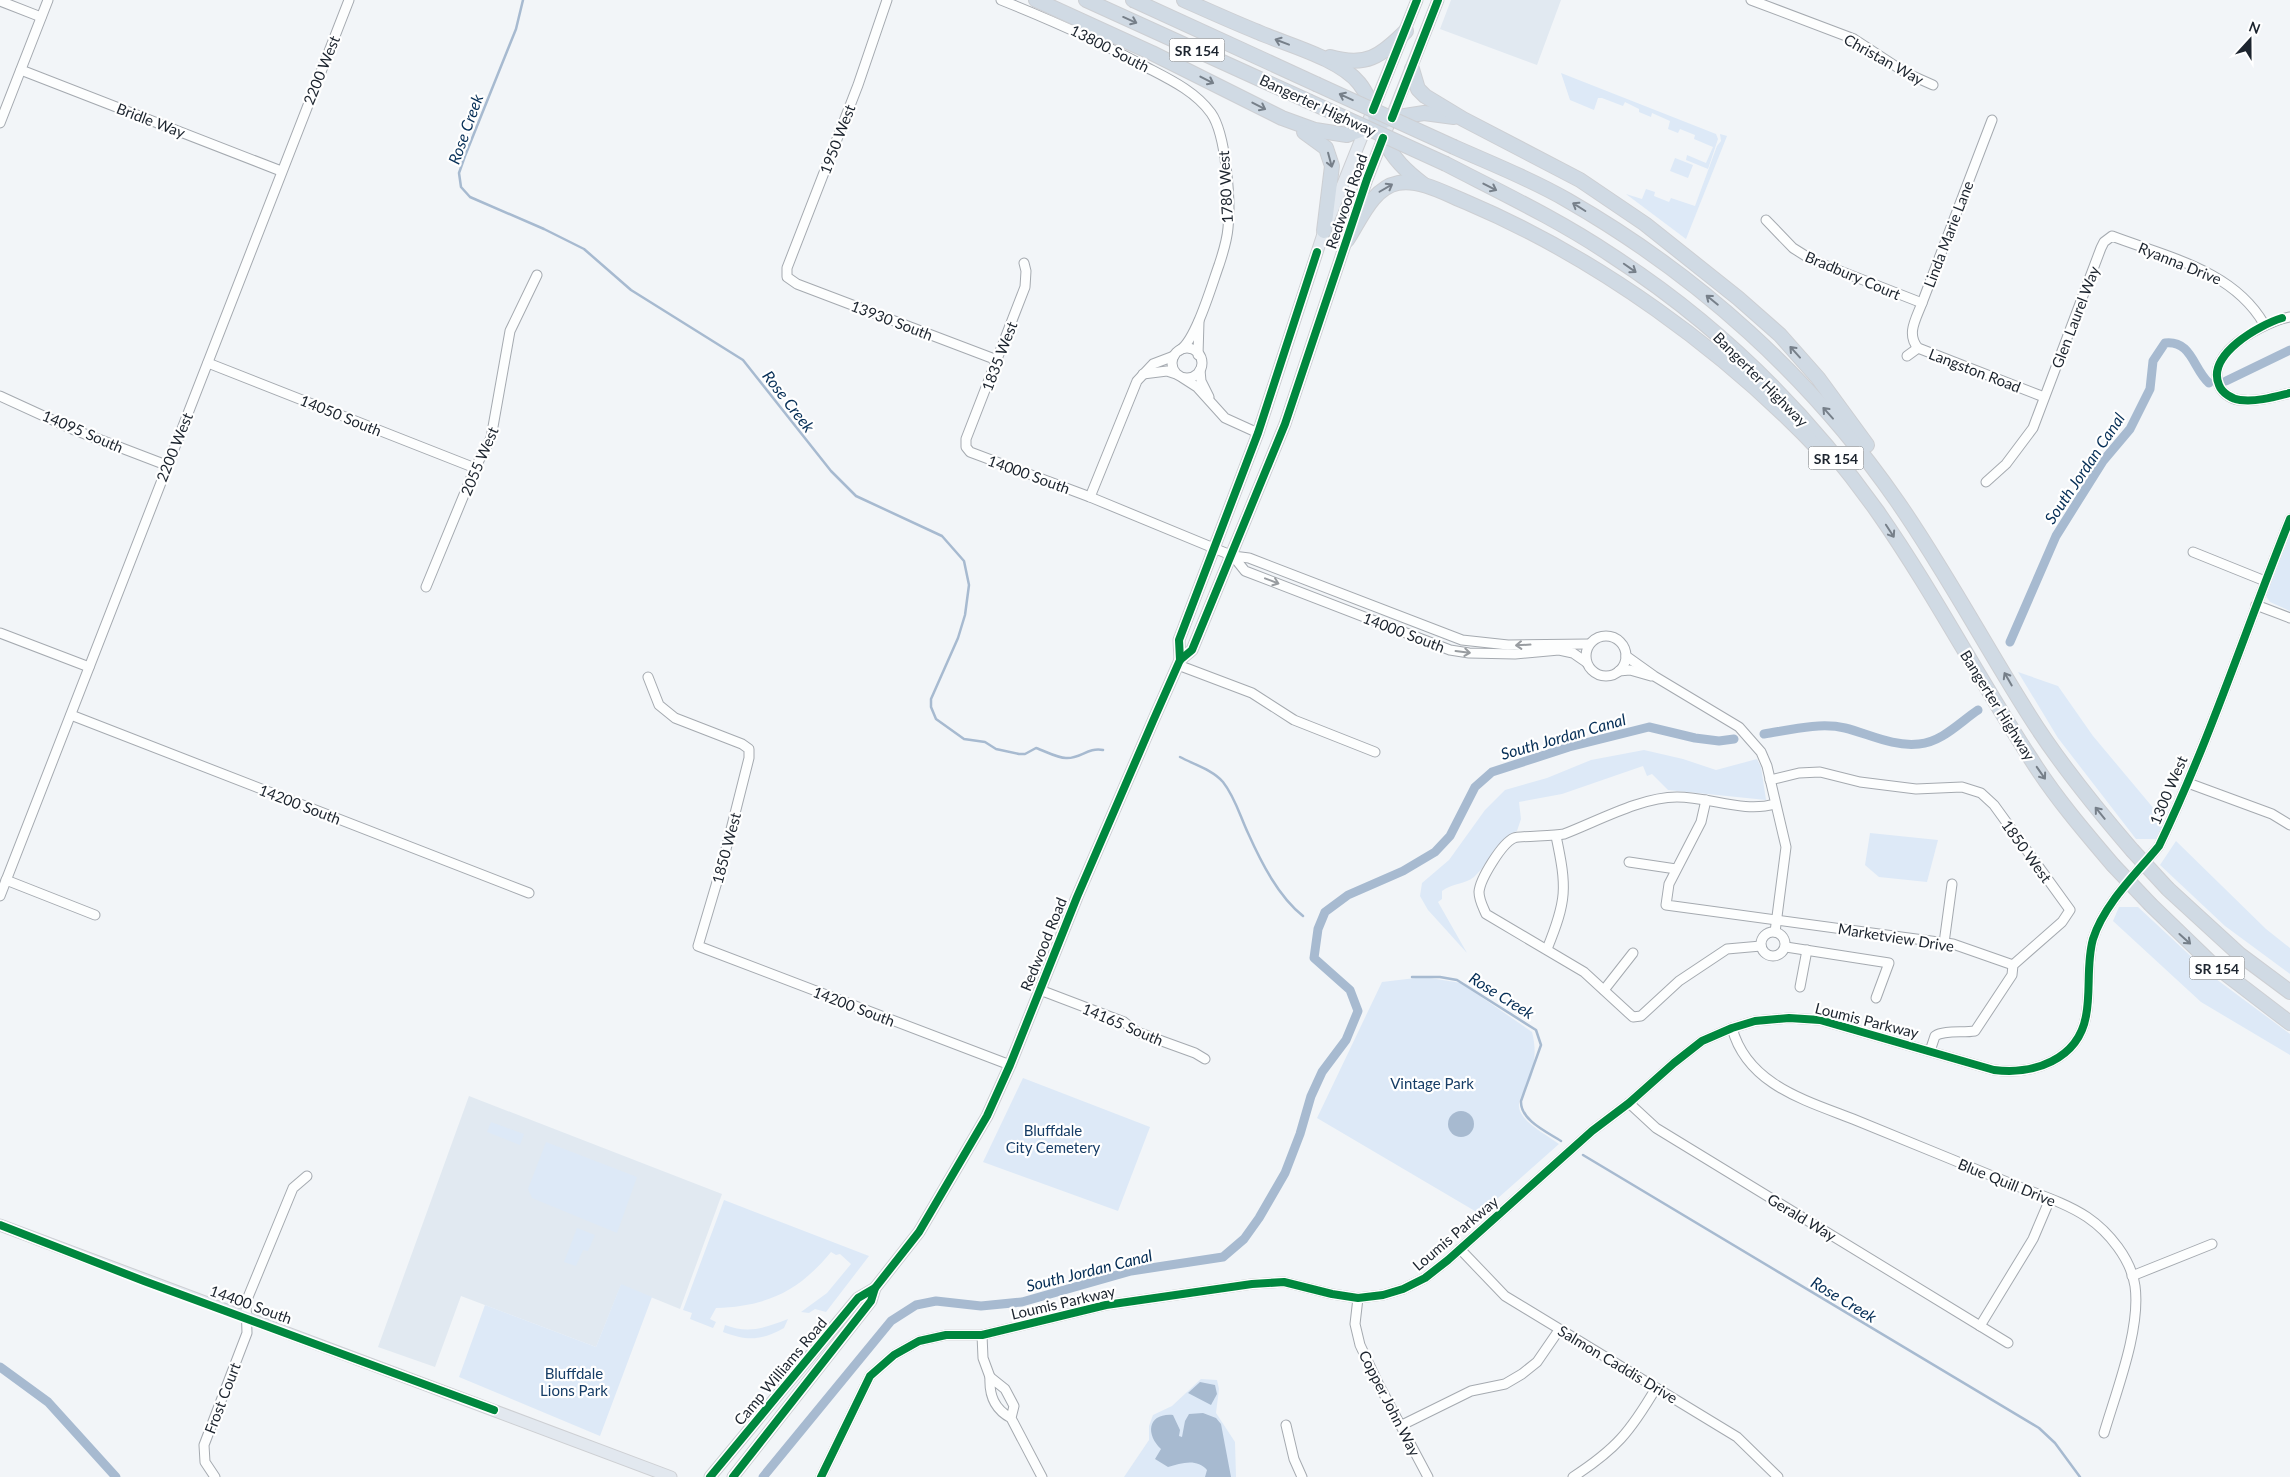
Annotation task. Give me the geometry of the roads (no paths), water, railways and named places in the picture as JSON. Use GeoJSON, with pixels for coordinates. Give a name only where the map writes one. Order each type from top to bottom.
{"type":"FeatureCollection","features":[{"type":"Feature","properties":{"kind":"highway"},"geometry":{"type":"LineString","coordinates":[[1036,0],[1143,48],[1282,118],[1320,142],[1329,154],[1332,166],[1324,230]]}},
{"type":"Feature","properties":{"kind":"highway","name":"Bangerter Highway"},"geometry":{"type":"LineString","coordinates":[[1086,0],[1446,164],[1544,215],[1604,250],[1649,280],[1707,326],[1763,377],[1829,448],[1878,514],[2032,762],[2085,832],[2151,905],[2210,961],[2290,1023]]}},
{"type":"Feature","properties":{"kind":"highway","name":"Bangerter Highway"},"geometry":{"type":"LineString","coordinates":[[1133,0],[1534,182],[1567,199],[1662,261],[1721,307],[1784,365],[1851,438],[1897,502],[1967,610],[2052,749],[2078,786],[2168,889],[2231,947],[2290,992]]}},
{"type":"Feature","properties":{"kind":"highway"},"geometry":{"type":"LineString","coordinates":[[1184,0],[1305,51],[1351,74],[1365,91],[1383,138],[1400,165],[1426,185],[1482,209],[1560,248],[1631,290],[1678,326],[1772,404],[1878,514]]}},
{"type":"Feature","properties":{"kind":"highway"},"geometry":{"type":"LineString","coordinates":[[1305,51],[1358,62],[1377,54],[1394,43],[1406,31]]}},
{"type":"Feature","properties":{"kind":"highway"},"geometry":{"type":"LineString","coordinates":[[1412,69],[1418,89],[1463,119],[1580,180],[1645,224],[1738,298],[1780,335],[1818,378],[1897,489],[1949,572],[1967,610]]}},
{"type":"Feature","properties":{"kind":"highway"},"geometry":{"type":"LineString","coordinates":[[1282,118],[1325,133],[1347,134],[1365,130],[1392,118],[1424,113],[1463,119]]}},
{"type":"Feature","properties":{"kind":"highway"},"geometry":{"type":"LineString","coordinates":[[1347,240],[1376,195],[1382,190],[1398,183],[1426,185]]}},
{"type":"Feature","properties":{"kind":"main road","name":"Redwood Road"},"geometry":{"type":"LineString","coordinates":[[1179,663],[1179,640],[1258,432],[1324,230],[1417,0]]}},
{"type":"Feature","properties":{"kind":"main road","name":"Redwood Road"},"geometry":{"type":"LineString","coordinates":[[920,1232],[964,1157],[1010,1065],[1077,897],[1179,663],[1192,650],[1233,556],[1285,424],[1367,179],[1438,0]]}},
{"type":"Feature","properties":{"kind":"main road","name":"14400 South"},"geometry":{"type":"LineString","coordinates":[[0,1224],[144,1281],[247,1317],[671,1477]]}},
{"type":"Feature","properties":{"kind":"main road","name":"Camp Williams Road"},"geometry":{"type":"LineString","coordinates":[[710,1477],[858,1298],[875,1288],[920,1232]]}},
{"type":"Feature","properties":{"kind":"main road","name":"Camp Williams Road"},"geometry":{"type":"LineString","coordinates":[[732,1477],[871,1301],[875,1288]]}},
{"type":"Feature","properties":{"kind":"street"},"geometry":{"type":"LineString","coordinates":[[0,123],[48,0]]}},
{"type":"Feature","properties":{"kind":"street","name":"2200 West"},"geometry":{"type":"LineString","coordinates":[[0,896],[166,465],[208,363],[349,0]]}},
{"type":"Feature","properties":{"kind":"street","name":"1950 West"},"geometry":{"type":"LineString","coordinates":[[787,277],[788,268],[858,85],[887,0]]}},
{"type":"Feature","properties":{"kind":"street","name":"13800 South"},"geometry":{"type":"LineString","coordinates":[[1001,0],[1078,31],[1130,58],[1190,92],[1210,111]]}},
{"type":"Feature","properties":{"kind":"street","name":"Christan Way"},"geometry":{"type":"LineString","coordinates":[[1752,0],[1854,39],[1906,73],[1933,85]]}},
{"type":"Feature","properties":{"kind":"street"},"geometry":{"type":"LineString","coordinates":[[0,1],[41,17]]}},
{"type":"Feature","properties":{"kind":"street","name":"Bridle Way"},"geometry":{"type":"LineString","coordinates":[[20,70],[281,171]]}},
{"type":"Feature","properties":{"kind":"street","name":"1780 West"},"geometry":{"type":"LineString","coordinates":[[1177,353],[1188,344],[1199,321],[1219,265],[1228,228],[1229,208],[1224,150],[1217,122],[1210,111]]}},
{"type":"Feature","properties":{"kind":"street","name":"Linda Marie Lane"},"geometry":{"type":"LineString","coordinates":[[1918,348],[1912,340],[1912,331],[1992,120]]}},
{"type":"Feature","properties":{"kind":"street","name":"Bradbury Court"},"geometry":{"type":"LineString","coordinates":[[1766,220],[1793,248],[1812,260],[1922,303]]}},
{"type":"Feature","properties":{"kind":"street","name":"Ryanna Drive"},"geometry":{"type":"LineString","coordinates":[[2108,238],[2112,236],[2222,280],[2248,301],[2264,324]]}},
{"type":"Feature","properties":{"kind":"street","name":"Glen Laurel Way"},"geometry":{"type":"LineString","coordinates":[[1986,482],[2006,464],[2033,428],[2101,248],[2108,238]]}},
{"type":"Feature","properties":{"kind":"street","name":"1835 West"},"geometry":{"type":"LineString","coordinates":[[966,447],[966,439],[1025,288],[1026,271],[1024,263]]}},
{"type":"Feature","properties":{"kind":"street","name":"2055 West"},"geometry":{"type":"LineString","coordinates":[[426,587],[475,468],[491,438],[510,332],[537,275]]}},
{"type":"Feature","properties":{"kind":"street","name":"13930 South"},"geometry":{"type":"LineString","coordinates":[[787,277],[797,284],[997,360]]}},
{"type":"Feature","properties":{"kind":"street"},"geometry":{"type":"LineString","coordinates":[[2290,317],[2264,324],[2247,334],[2225,356],[2218,370],[2219,386],[2230,396],[2241,400],[2261,399],[2290,393]]}},
{"type":"Feature","properties":{"kind":"street","name":"1780 West"},"geometry":{"type":"LineString","coordinates":[[1198,355],[1199,321]]}},
{"type":"Feature","properties":{"kind":"street","name":"Langston Road"},"geometry":{"type":"LineString","coordinates":[[1907,356],[1918,348],[2044,397]]}},
{"type":"Feature","properties":{"kind":"street"},"geometry":{"type":"LineString","coordinates":[[1090,497],[1128,399],[1143,374],[1153,364],[1177,353],[1192,350],[1198,355],[1201,363],[1200,377],[1209,400]]}},
{"type":"Feature","properties":{"kind":"street"},"geometry":{"type":"LineString","coordinates":[[1177,353],[1172,363],[1180,376]]}},
{"type":"Feature","properties":{"kind":"street","name":"14050 South"},"geometry":{"type":"LineString","coordinates":[[208,363],[475,468]]}},
{"type":"Feature","properties":{"kind":"street"},"geometry":{"type":"LineString","coordinates":[[1180,376],[1195,376],[1200,370]]}},
{"type":"Feature","properties":{"kind":"street"},"geometry":{"type":"LineString","coordinates":[[1143,374],[1162,371],[1180,376],[1193,383],[1225,418],[1258,432]]}},
{"type":"Feature","properties":{"kind":"street","name":"14095 South"},"geometry":{"type":"LineString","coordinates":[[0,396],[72,429],[166,465]]}},
{"type":"Feature","properties":{"kind":"street","name":"14000 South"},"geometry":{"type":"LineString","coordinates":[[966,447],[976,455],[1090,497],[1215,549],[1233,556],[1249,558],[1462,640],[1508,645],[1589,644]]}},
{"type":"Feature","properties":{"kind":"street","name":"1300 West"},"geometry":{"type":"LineString","coordinates":[[2059,1059],[2082,1030],[2086,1016],[2093,939],[2111,905],[2159,846],[2188,783],[2290,519]]}},
{"type":"Feature","properties":{"kind":"street"},"geometry":{"type":"LineString","coordinates":[[2193,552],[2265,581]]}},
{"type":"Feature","properties":{"kind":"street","name":"14000 South"},"geometry":{"type":"LineString","coordinates":[[1233,556],[1245,571],[1450,650],[1469,653],[1515,654],[1559,650],[1574,652],[1586,662]]}},
{"type":"Feature","properties":{"kind":"street"},"geometry":{"type":"LineString","coordinates":[[2256,605],[2290,618]]}},
{"type":"Feature","properties":{"kind":"street"},"geometry":{"type":"LineString","coordinates":[[0,632],[89,667]]}},
{"type":"Feature","properties":{"kind":"street"},"geometry":{"type":"LineString","coordinates":[[1619,671],[1624,664],[1626,656],[1622,644],[1613,637],[1602,636],[1589,644],[1585,655],[1586,662],[1597,675],[1609,676],[1619,671],[1630,670],[1654,676]]}},
{"type":"Feature","properties":{"kind":"street"},"geometry":{"type":"LineString","coordinates":[[1626,656],[1654,676],[1731,721],[1754,741],[1767,766],[1786,847],[1775,932]]}},
{"type":"Feature","properties":{"kind":"street"},"geometry":{"type":"LineString","coordinates":[[1179,663],[1252,693],[1294,720],[1375,752]]}},
{"type":"Feature","properties":{"kind":"street","name":"1850 West"},"geometry":{"type":"LineString","coordinates":[[648,677],[659,705],[675,718],[742,744],[749,749],[749,758],[722,866],[698,946]]}},
{"type":"Feature","properties":{"kind":"street","name":"14200 South"},"geometry":{"type":"LineString","coordinates":[[70,715],[529,893]]}},
{"type":"Feature","properties":{"kind":"street","name":"1850 West"},"geometry":{"type":"LineString","coordinates":[[1770,780],[1799,773],[1820,772],[1860,782],[1916,789],[1962,787],[1981,793],[1994,805],[2070,910],[2062,922],[2013,965],[2012,975],[1975,1031],[1959,1034],[1941,1032],[1935,1036],[1930,1051]]}},
{"type":"Feature","properties":{"kind":"street"},"geometry":{"type":"LineString","coordinates":[[2188,783],[2272,814],[2290,825]]}},
{"type":"Feature","properties":{"kind":"street"},"geometry":{"type":"LineString","coordinates":[[1761,946],[1727,949],[1678,981],[1641,1016],[1633,1017],[1584,972],[1486,914],[1481,903],[1479,891],[1498,851],[1516,837],[1556,836],[1659,798],[1678,797],[1706,800],[1749,808],[1776,804]]}},
{"type":"Feature","properties":{"kind":"street"},"geometry":{"type":"LineString","coordinates":[[1629,862],[1676,869],[1701,822],[1706,800]]}},
{"type":"Feature","properties":{"kind":"street"},"geometry":{"type":"LineString","coordinates":[[1547,949],[1560,916],[1565,894],[1564,871],[1556,836]]}},
{"type":"Feature","properties":{"kind":"street","name":"Marketview Drive"},"geometry":{"type":"LineString","coordinates":[[1676,869],[1670,884],[1666,905],[1944,943],[2013,965]]}},
{"type":"Feature","properties":{"kind":"street"},"geometry":{"type":"LineString","coordinates":[[6,880],[95,915]]}},
{"type":"Feature","properties":{"kind":"street"},"geometry":{"type":"LineString","coordinates":[[1944,943],[1952,884]]}},
{"type":"Feature","properties":{"kind":"street"},"geometry":{"type":"LineString","coordinates":[[1775,932],[1785,939],[1786,947],[1782,954],[1775,957],[1764,953],[1761,946],[1765,936],[1775,932]]}},
{"type":"Feature","properties":{"kind":"street","name":"14200 South"},"geometry":{"type":"LineString","coordinates":[[698,946],[1010,1065]]}},
{"type":"Feature","properties":{"kind":"street"},"geometry":{"type":"LineString","coordinates":[[1786,947],[1889,963],[1876,998]]}},
{"type":"Feature","properties":{"kind":"street"},"geometry":{"type":"LineString","coordinates":[[1800,987],[1807,950]]}},
{"type":"Feature","properties":{"kind":"street"},"geometry":{"type":"LineString","coordinates":[[1604,990],[1633,953]]}},
{"type":"Feature","properties":{"kind":"street","name":"14165 South"},"geometry":{"type":"LineString","coordinates":[[1040,990],[1124,1022],[1136,1032],[1195,1053],[1205,1059]]}},
{"type":"Feature","properties":{"kind":"street","name":"Loumis Parkway"},"geometry":{"type":"LineString","coordinates":[[821,1477],[870,1376],[877,1368],[919,1341],[946,1335],[982,1335],[1106,1305],[1252,1284],[1284,1282],[1332,1294],[1358,1298],[1403,1289],[1425,1278],[1460,1249],[1592,1131],[1629,1103],[1702,1041],[1732,1028],[1755,1021],[1789,1018],[1820,1020],[1994,1070],[2009,1072],[2028,1070],[2059,1059]]}},
{"type":"Feature","properties":{"kind":"street","name":"Blue Quill Drive"},"geometry":{"type":"LineString","coordinates":[[1732,1028],[1737,1046],[1746,1060],[1778,1087],[2050,1199],[2086,1217],[2106,1232],[2119,1248],[2132,1276],[2137,1305],[2134,1326],[2104,1434]]}},
{"type":"Feature","properties":{"kind":"street","name":"Gerald Way"},"geometry":{"type":"LineString","coordinates":[[1629,1103],[1656,1128],[2008,1343]]}},
{"type":"Feature","properties":{"kind":"street","name":"Frost Court"},"geometry":{"type":"LineString","coordinates":[[215,1477],[205,1462],[204,1445],[247,1333],[246,1302],[293,1188],[306,1176]]}},
{"type":"Feature","properties":{"kind":"street"},"geometry":{"type":"LineString","coordinates":[[1980,1326],[2029,1246],[2050,1199]]}},
{"type":"Feature","properties":{"kind":"street"},"geometry":{"type":"LineString","coordinates":[[2132,1276],[2212,1244]]}},
{"type":"Feature","properties":{"kind":"street","name":"Salmon Caddis Drive"},"geometry":{"type":"LineString","coordinates":[[1460,1249],[1505,1296],[1737,1437],[1778,1477]]}},
{"type":"Feature","properties":{"kind":"street","name":"Copper John Way"},"geometry":{"type":"LineString","coordinates":[[1358,1298],[1355,1324],[1360,1345],[1428,1477]]}},
{"type":"Feature","properties":{"kind":"street"},"geometry":{"type":"LineString","coordinates":[[1402,1426],[1471,1392],[1505,1384],[1522,1374],[1537,1362],[1559,1330]]}},
{"type":"Feature","properties":{"kind":"street"},"geometry":{"type":"LineString","coordinates":[[982,1335],[983,1358],[990,1377],[989,1393],[1001,1412],[1011,1418],[1042,1477]]}},
{"type":"Feature","properties":{"kind":"street"},"geometry":{"type":"LineString","coordinates":[[990,1377],[1005,1389],[1014,1406],[1011,1418]]}},
{"type":"Feature","properties":{"kind":"street"},"geometry":{"type":"LineString","coordinates":[[1573,1477],[1599,1460],[1622,1441],[1656,1388]]}},
{"type":"Feature","properties":{"kind":"street"},"geometry":{"type":"LineString","coordinates":[[1286,1425],[1294,1459],[1302,1477]]}},
{"type":"Feature","properties":{"kind":"waterway","name":"Rose Creek"},"geometry":{"type":"LineString","coordinates":[[523,0],[516,29],[459,173],[461,187],[470,197],[544,229],[584,249],[631,290],[743,360],[831,471],[856,496],[942,536],[964,561],[969,585],[965,615],[958,638],[931,699],[931,707],[936,719],[964,739],[985,742],[996,749],[1019,754],[1025,754],[1036,748],[1059,757],[1071,758],[1093,750],[1103,750]]}},
{"type":"Feature","properties":{"kind":"waterway","name":"South Jordan Canal"},"geometry":{"type":"LineString","coordinates":[[2010,642],[2056,536],[2103,461],[2130,429],[2150,389],[2153,361],[2165,343],[2174,343],[2187,351],[2209,383]]}},
{"type":"Feature","properties":{"kind":"waterway","name":"South Jordan Canal"},"geometry":{"type":"LineString","coordinates":[[2226,381],[2290,350]]}},
{"type":"Feature","properties":{"kind":"waterway","name":"South Jordan Canal"},"geometry":{"type":"LineString","coordinates":[[1764,734],[1804,727],[1835,726],[1890,742],[1919,744],[1943,736],[1978,710]]}},
{"type":"Feature","properties":{"kind":"waterway","name":"South Jordan Canal"},"geometry":{"type":"LineString","coordinates":[[763,1477],[891,1321],[916,1305],[936,1301],[981,1306],[1022,1302],[1131,1271],[1223,1257],[1244,1239],[1259,1218],[1285,1173],[1300,1134],[1311,1096],[1322,1072],[1346,1040],[1358,1011],[1350,990],[1314,958],[1318,929],[1325,912],[1348,895],[1403,871],[1435,852],[1450,836],[1475,787],[1492,772],[1569,747],[1649,727],[1695,738],[1719,741],[1734,739]]}},
{"type":"Feature","properties":{"kind":"waterway","name":"Rose Creek"},"geometry":{"type":"LineString","coordinates":[[1180,757],[1208,771],[1223,782],[1234,800],[1253,844],[1271,878],[1286,899],[1303,916]]}},
{"type":"Feature","properties":{"kind":"waterway","name":"Rose Creek"},"geometry":{"type":"LineString","coordinates":[[1412,977],[1440,977],[1457,980],[1536,1030],[1541,1045],[1521,1101],[1522,1108],[1535,1125],[1561,1141]]}},
{"type":"Feature","properties":{"kind":"waterway","name":"Rose Creek"},"geometry":{"type":"LineString","coordinates":[[1583,1155],[2039,1428],[2055,1443],[2080,1477]]}},
{"type":"Feature","properties":{"kind":"waterway"},"geometry":{"type":"LineString","coordinates":[[0,1367],[48,1402],[116,1477]]}},
{"type":"Feature","properties":{"kind":"park label","name":"Vintage Park"},"geometry":{"type":"Point","coordinates":[1432,1083]}},
{"type":"Feature","properties":{"kind":"park label","name":"Bluffdale City Cemetery"},"geometry":{"type":"Point","coordinates":[1053,1138]}},
{"type":"Feature","properties":{"kind":"park label","name":"Bluffdale Lions Park"},"geometry":{"type":"Point","coordinates":[574,1382]}}]}
